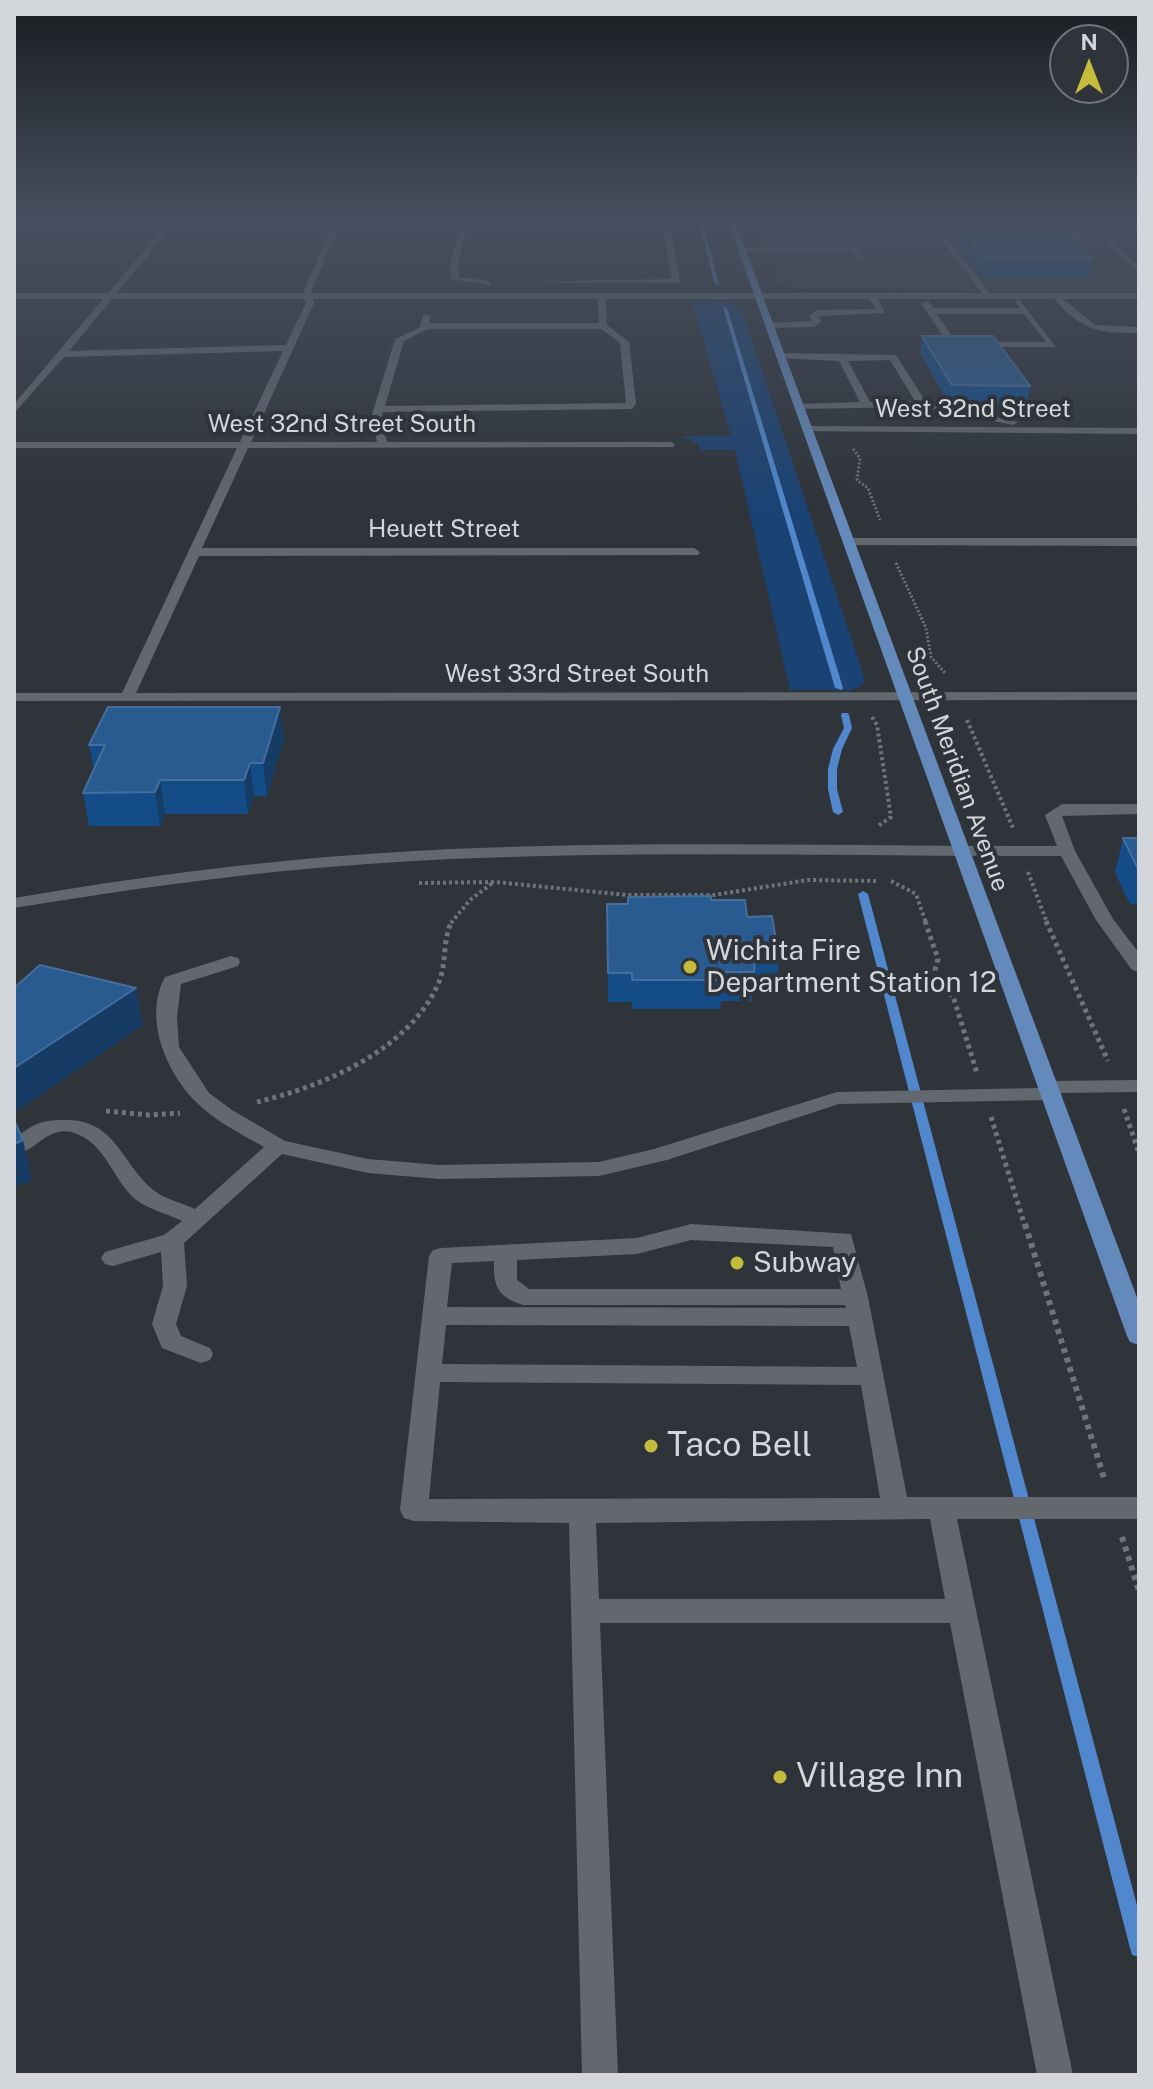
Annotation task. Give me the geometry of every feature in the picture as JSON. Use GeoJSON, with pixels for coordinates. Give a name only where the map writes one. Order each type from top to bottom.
{"type":"FeatureCollection","features":[{"type":"Feature","properties":{"kind":"main road","name":"South Meridian Avenue"},"geometry":{"type":"LineString","coordinates":[[765,316],[1139,1336]]}},
{"type":"Feature","properties":{"kind":"street"},"geometry":{"type":"LineString","coordinates":[[14,410],[93,316]]}},
{"type":"Feature","properties":{"kind":"street"},"geometry":{"type":"LineString","coordinates":[[127,697],[303,316]]}},
{"type":"Feature","properties":{"kind":"street"},"geometry":{"type":"LineString","coordinates":[[425,326],[427,316]]}},
{"type":"Feature","properties":{"kind":"street"},"geometry":{"type":"LineString","coordinates":[[603,316],[603,326]]}},
{"type":"Feature","properties":{"kind":"street"},"geometry":{"type":"LineString","coordinates":[[768,325],[814,324],[817,322],[814,316]]}},
{"type":"Feature","properties":{"kind":"street"},"geometry":{"type":"LineString","coordinates":[[934,316],[953,345],[1053,345],[1030,316]]}},
{"type":"Feature","properties":{"kind":"street"},"geometry":{"type":"LineString","coordinates":[[1078,316],[1091,329],[1139,330]]}},
{"type":"Feature","properties":{"kind":"street"},"geometry":{"type":"LineString","coordinates":[[1119,321],[1139,321]]}},
{"type":"Feature","properties":{"kind":"street"},"geometry":{"type":"LineString","coordinates":[[380,409],[628,407],[631,403],[624,342],[603,326],[425,326],[400,339],[376,418],[383,445]]}},
{"type":"Feature","properties":{"kind":"street"},"geometry":{"type":"LineString","coordinates":[[945,333],[960,333]]}},
{"type":"Feature","properties":{"kind":"street"},"geometry":{"type":"LineString","coordinates":[[1030,333],[1044,333]]}},
{"type":"Feature","properties":{"kind":"street"},"geometry":{"type":"LineString","coordinates":[[61,354],[288,348]]}},
{"type":"Feature","properties":{"kind":"street"},"geometry":{"type":"LineString","coordinates":[[779,356],[893,357],[922,404]]}},
{"type":"Feature","properties":{"kind":"street"},"geometry":{"type":"LineString","coordinates":[[842,358],[867,405]]}},
{"type":"Feature","properties":{"kind":"street"},"geometry":{"type":"LineString","coordinates":[[798,407],[922,404],[997,417],[1026,430]]}},
{"type":"Feature","properties":{"kind":"street","name":"West 32nd Street"},"geometry":{"type":"LineString","coordinates":[[806,429],[1139,431]]}},
{"type":"Feature","properties":{"kind":"street","name":"West 32nd Street South"},"geometry":{"type":"LineString","coordinates":[[14,445],[670,445]]}},
{"type":"Feature","properties":{"kind":"street"},"geometry":{"type":"LineString","coordinates":[[848,542],[1139,542]]}},
{"type":"Feature","properties":{"kind":"street","name":"Heuett Street"},"geometry":{"type":"LineString","coordinates":[[194,552],[694,552]]}},
{"type":"Feature","properties":{"kind":"street","name":"West 33rd Street South"},"geometry":{"type":"LineString","coordinates":[[14,697],[1139,696]]}},
{"type":"Feature","properties":{"kind":"street"},"geometry":{"type":"LineString","coordinates":[[1139,809],[1062,809],[1053,815],[1067,851],[1105,920],[1139,966]]}},
{"type":"Feature","properties":{"kind":"street"},"geometry":{"type":"LineString","coordinates":[[14,903],[292,866],[419,856],[537,851],[1067,851]]}},
{"type":"Feature","properties":{"kind":"street"},"geometry":{"type":"LineString","coordinates":[[231,962],[172,981],[167,1017],[169,1047],[186,1077],[217,1110],[278,1146],[368,1166],[439,1172],[599,1169],[659,1155],[837,1098],[984,1095],[1139,1086]]}},
{"type":"Feature","properties":{"kind":"street"},"geometry":{"type":"LineString","coordinates":[[18,1147],[42,1127],[80,1126],[102,1141],[144,1195],[198,1219]]}},
{"type":"Feature","properties":{"kind":"street"},"geometry":{"type":"LineString","coordinates":[[113,1258],[172,1241],[278,1146]]}},
{"type":"Feature","properties":{"kind":"street"},"geometry":{"type":"LineString","coordinates":[[896,1509],[843,1240],[691,1232],[637,1246],[441,1256],[414,1510],[582,1512],[1126,1508]]}},
{"type":"Feature","properties":{"kind":"street"},"geometry":{"type":"LineString","coordinates":[[172,1241],[175,1286],[164,1324],[171,1342],[201,1354]]}},
{"type":"Feature","properties":{"kind":"street"},"geometry":{"type":"LineString","coordinates":[[506,1253],[505,1283],[524,1297],[858,1307]]}},
{"type":"Feature","properties":{"kind":"street"},"geometry":{"type":"LineString","coordinates":[[434,1316],[858,1307]]}},
{"type":"Feature","properties":{"kind":"street"},"geometry":{"type":"LineString","coordinates":[[428,1373],[872,1376]]}},
{"type":"Feature","properties":{"kind":"street"},"geometry":{"type":"LineString","coordinates":[[941,1508],[1055,2075]]}},
{"type":"Feature","properties":{"kind":"street"},"geometry":{"type":"LineString","coordinates":[[582,1512],[600,2075]]}},
{"type":"Feature","properties":{"kind":"street"},"geometry":{"type":"LineString","coordinates":[[585,1611],[962,1611]]}},
{"type":"Feature","properties":{"kind":"path"},"geometry":{"type":"LineString","coordinates":[[843,429],[860,458],[857,480],[868,488],[926,628],[931,657],[951,680],[950,707],[970,722],[1055,945],[1100,1037],[1139,1153]]}},
{"type":"Feature","properties":{"kind":"path"},"geometry":{"type":"LineString","coordinates":[[415,883],[495,882],[627,895],[714,895],[808,880],[876,881]]}},
{"type":"Feature","properties":{"kind":"path"},"geometry":{"type":"LineString","coordinates":[[891,881],[916,894],[938,959],[935,970],[940,987],[953,996],[1126,1508],[1139,1591]]}},
{"type":"Feature","properties":{"kind":"path"},"geometry":{"type":"LineString","coordinates":[[93,1110],[149,1115],[217,1110],[274,1099],[338,1074],[386,1044],[425,1008],[440,978],[448,930],[464,904],[495,882]]}},
{"type":"Feature","properties":{"kind":"shaded area"},"geometry":{"type":"Polygon","coordinates":[[[696,316],[744,316],[865,680],[861,686],[851,690],[790,690],[735,450],[699,450],[699,444],[680,436],[731,436],[696,316]]]}},
{"type":"Feature","properties":{"kind":"building"},"geometry":{"type":"Polygon","coordinates":[[[922,336],[993,336],[1030,386],[952,385],[922,336]]]}},
{"type":"Feature","properties":{"kind":"building"},"geometry":{"type":"Polygon","coordinates":[[[108,707],[280,707],[263,763],[250,763],[244,780],[160,780],[155,792],[83,793],[105,745],[89,745],[108,707]]]}},
{"type":"Feature","properties":{"kind":"building"},"geometry":{"type":"Polygon","coordinates":[[[1123,838],[1139,838],[1139,869],[1138,869],[1123,838]]]}},
{"type":"Feature","properties":{"kind":"building","name":"Wichita Fire Department Station 12"},"geometry":{"type":"Polygon","coordinates":[[[711,896],[711,900],[745,900],[747,917],[772,916],[779,960],[755,960],[754,972],[722,972],[722,980],[632,980],[632,973],[608,973],[607,904],[628,904],[628,897],[711,896]]]}},
{"type":"Feature","properties":{"kind":"building"},"geometry":{"type":"Polygon","coordinates":[[[40,965],[136,988],[14,1068],[14,988],[40,965]]]}},
{"type":"Feature","properties":{"kind":"building"},"geometry":{"type":"Polygon","coordinates":[[[14,1120],[23,1140],[14,1144],[14,1120]]]}},
{"type":"Feature","properties":{"kind":"waterway"},"geometry":{"type":"LineString","coordinates":[[728,316],[839,688]]}},
{"type":"Feature","properties":{"kind":"waterway"},"geometry":{"type":"LineString","coordinates":[[838,812],[832,769],[837,749],[848,728],[845,715]]}},
{"type":"Feature","properties":{"kind":"waterway"},"geometry":{"type":"LineString","coordinates":[[863,894],[1139,1948]]}},
{"type":"Feature","properties":{"kind":"place","name":"Wichita Fire Department Station 12"},"geometry":{"type":"Point","coordinates":[690,967]}},
{"type":"Feature","properties":{"kind":"place","name":"Subway"},"geometry":{"type":"Point","coordinates":[737,1263]}},
{"type":"Feature","properties":{"kind":"place","name":"Taco Bell"},"geometry":{"type":"Point","coordinates":[651,1446]}},
{"type":"Feature","properties":{"kind":"place","name":"Village Inn"},"geometry":{"type":"Point","coordinates":[780,1777]}}]}
